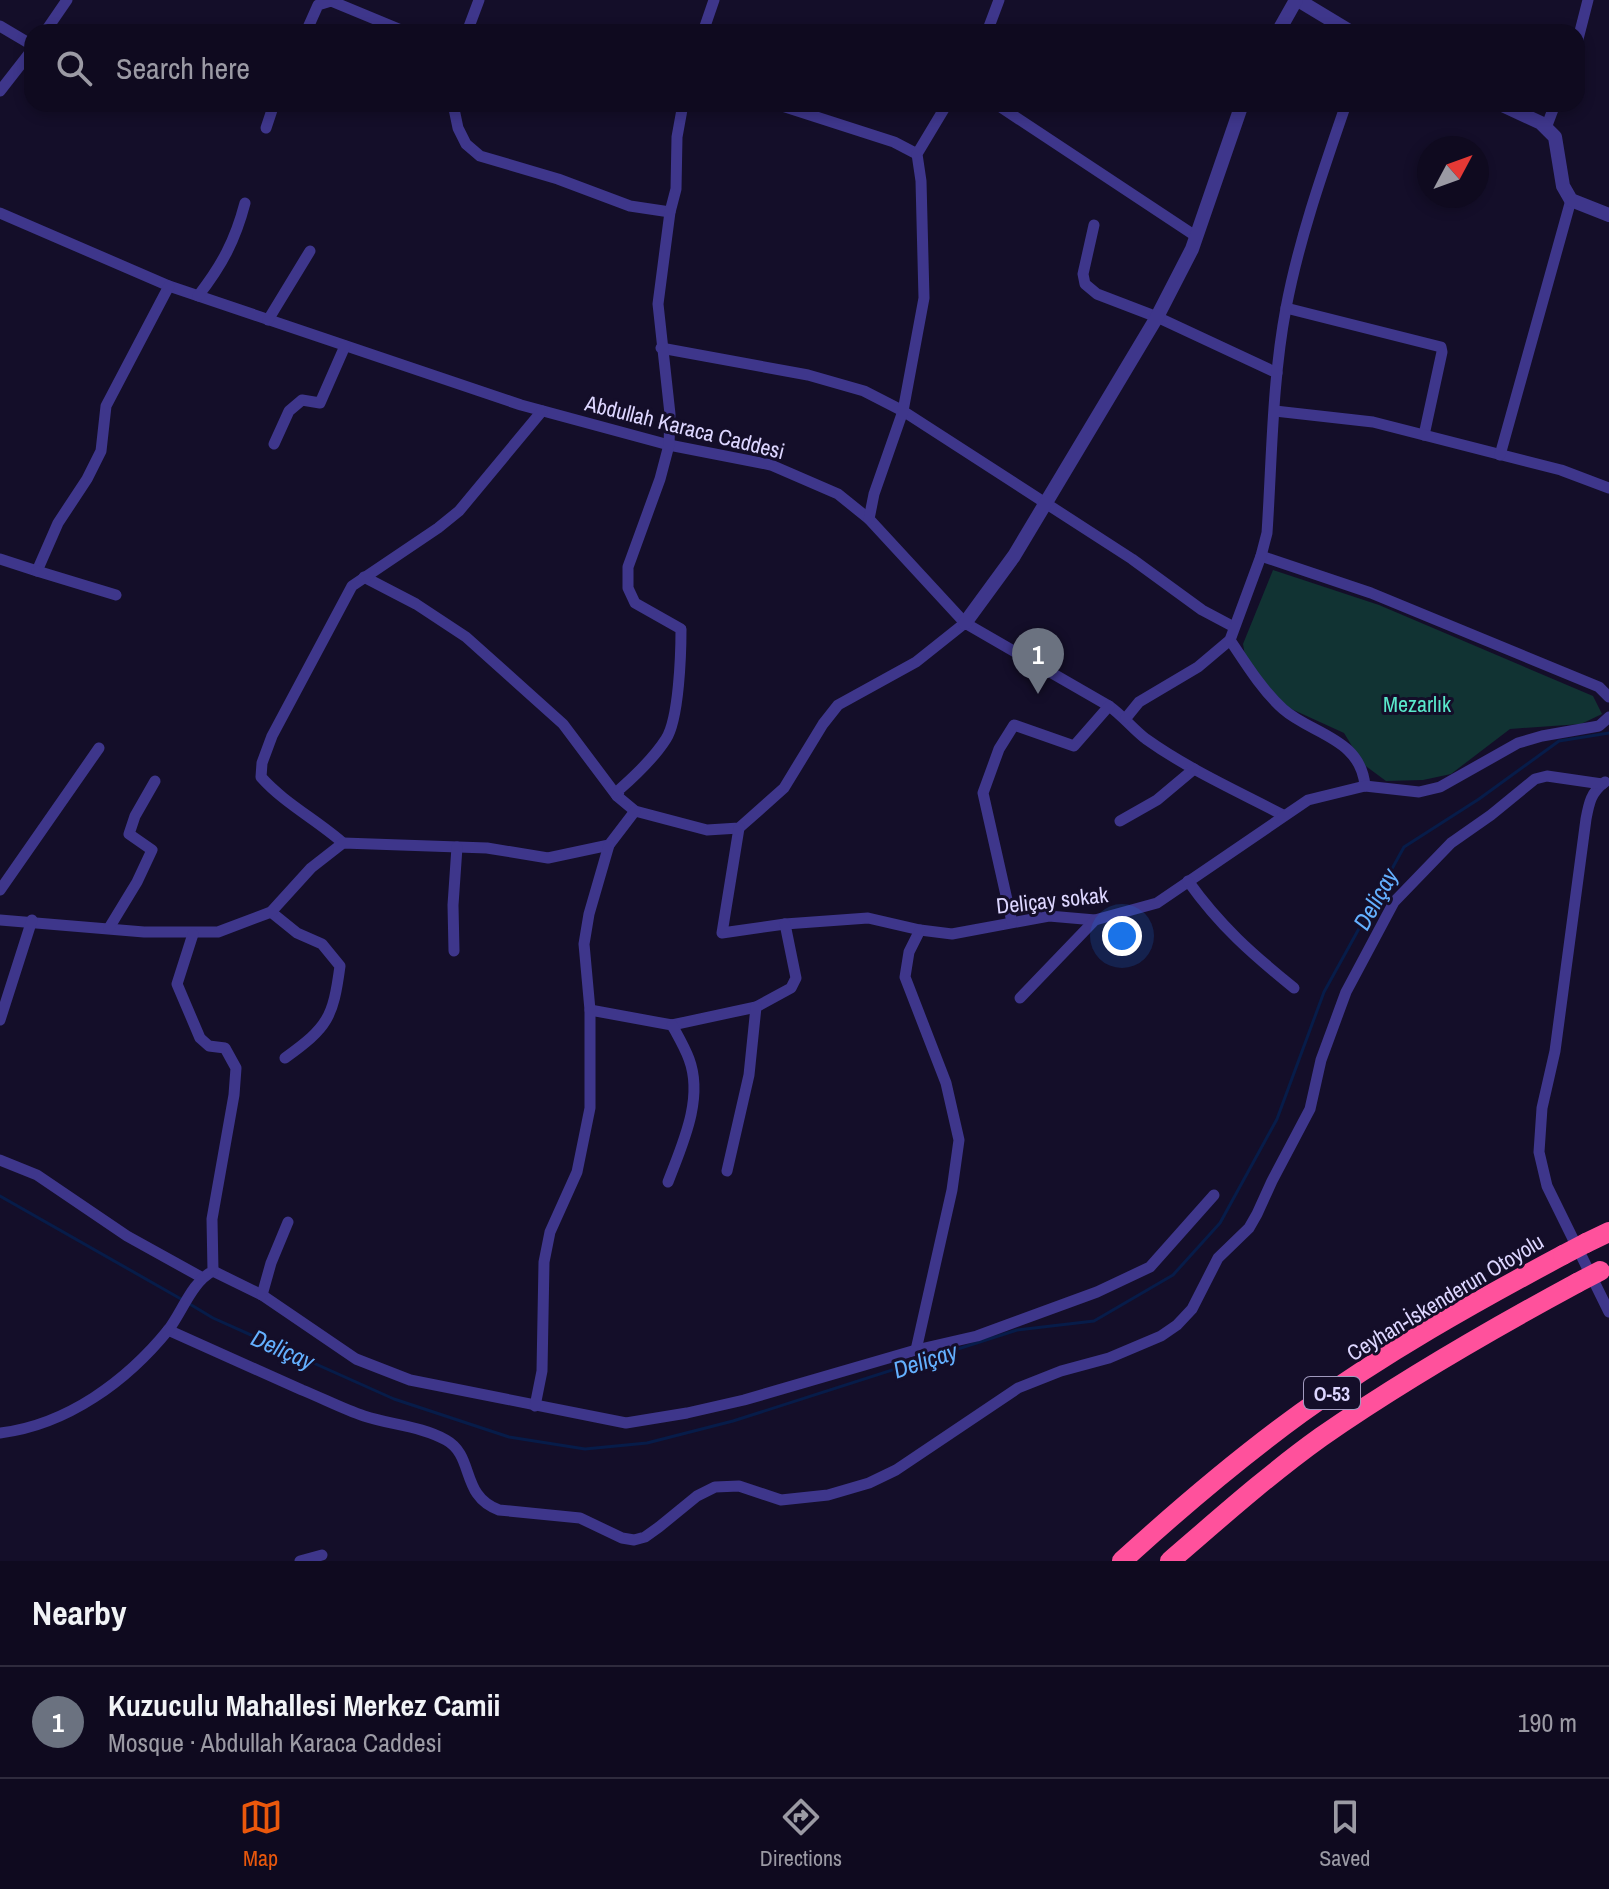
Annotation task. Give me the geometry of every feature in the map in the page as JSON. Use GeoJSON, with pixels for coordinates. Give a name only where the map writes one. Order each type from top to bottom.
{"type":"FeatureCollection","features":[{"type":"Feature","properties":{"kind":"highway","name":"Ceyhan-İskenderun Otoyolu"},"geometry":{"type":"LineString","coordinates":[[1122,1561],[1302,1412],[1470,1305],[1609,1232]]}},
{"type":"Feature","properties":{"kind":"highway","name":"O-53"},"geometry":{"type":"LineString","coordinates":[[1170,1561],[1253,1490],[1321,1438],[1486,1332],[1604,1269]]}},
{"type":"Feature","properties":{"kind":"street"},"geometry":{"type":"LineString","coordinates":[[50,24],[67,0]]}},
{"type":"Feature","properties":{"kind":"street"},"geometry":{"type":"LineString","coordinates":[[470,24],[479,0]]}},
{"type":"Feature","properties":{"kind":"street"},"geometry":{"type":"LineString","coordinates":[[706,24],[714,0]]}},
{"type":"Feature","properties":{"kind":"street"},"geometry":{"type":"LineString","coordinates":[[990,24],[999,0]]}},
{"type":"Feature","properties":{"kind":"street"},"geometry":{"type":"LineString","coordinates":[[1283,24],[1297,0],[1338,24]]}},
{"type":"Feature","properties":{"kind":"street"},"geometry":{"type":"LineString","coordinates":[[1582,24],[1588,0]]}},
{"type":"Feature","properties":{"kind":"street"},"geometry":{"type":"LineString","coordinates":[[310,24],[318,5],[331,1],[387,24]]}},
{"type":"Feature","properties":{"kind":"street"},"geometry":{"type":"LineString","coordinates":[[0,26],[24,42]]}},
{"type":"Feature","properties":{"kind":"street"},"geometry":{"type":"LineString","coordinates":[[0,91],[24,58]]}},
{"type":"Feature","properties":{"kind":"street"},"geometry":{"type":"LineString","coordinates":[[20,64],[24,66]]}},
{"type":"Feature","properties":{"kind":"street"},"geometry":{"type":"LineString","coordinates":[[266,128],[271,112]]}},
{"type":"Feature","properties":{"kind":"street"},"geometry":{"type":"LineString","coordinates":[[455,112],[466,144],[480,156],[558,179],[630,206],[670,212]]}},
{"type":"Feature","properties":{"kind":"street"},"geometry":{"type":"LineString","coordinates":[[617,796],[668,736],[674,709],[681,629],[635,603],[628,588],[628,567],[669,445],[670,414],[658,304],[676,189],[677,137],[682,112]]}},
{"type":"Feature","properties":{"kind":"street"},"geometry":{"type":"LineString","coordinates":[[801,112],[894,142],[917,154]]}},
{"type":"Feature","properties":{"kind":"street"},"geometry":{"type":"LineString","coordinates":[[869,519],[874,494],[903,411],[924,298],[921,181],[917,154],[942,112]]}},
{"type":"Feature","properties":{"kind":"street"},"geometry":{"type":"LineString","coordinates":[[1008,112],[1197,237]]}},
{"type":"Feature","properties":{"kind":"street"},"geometry":{"type":"LineString","coordinates":[[364,577],[416,604],[476,645],[563,724],[617,796],[635,811],[707,830],[739,828],[784,788],[838,705],[916,662],[965,623],[1014,556],[1157,317],[1197,237],[1239,112]]}},
{"type":"Feature","properties":{"kind":"street"},"geometry":{"type":"LineString","coordinates":[[1126,718],[1139,702],[1198,667],[1230,640],[1261,556],[1267,533],[1277,373],[1286,308],[1319,183],[1343,112]]}},
{"type":"Feature","properties":{"kind":"street"},"geometry":{"type":"LineString","coordinates":[[1517,112],[1541,123],[1555,137],[1563,186],[1571,200],[1609,215]]}},
{"type":"Feature","properties":{"kind":"street"},"geometry":{"type":"LineString","coordinates":[[1546,128],[1552,112]]}},
{"type":"Feature","properties":{"kind":"street"},"geometry":{"type":"LineString","coordinates":[[1500,455],[1571,200]]}},
{"type":"Feature","properties":{"kind":"street"},"geometry":{"type":"LineString","coordinates":[[198,296],[236,238],[245,203]]}},
{"type":"Feature","properties":{"kind":"street","name":"Abdullah Karaca Caddesi"},"geometry":{"type":"LineString","coordinates":[[0,213],[169,286],[345,346],[542,411],[669,445],[771,465],[838,494],[869,519],[965,623],[1109,706],[1144,737],[1194,769],[1283,815]]}},
{"type":"Feature","properties":{"kind":"street"},"geometry":{"type":"LineString","coordinates":[[1094,225],[1083,274],[1085,284],[1097,294],[1157,317],[1277,373]]}},
{"type":"Feature","properties":{"kind":"street"},"geometry":{"type":"LineString","coordinates":[[268,320],[310,251]]}},
{"type":"Feature","properties":{"kind":"street"},"geometry":{"type":"LineString","coordinates":[[37,571],[58,523],[101,451],[106,406],[169,286]]}},
{"type":"Feature","properties":{"kind":"street"},"geometry":{"type":"LineString","coordinates":[[1286,308],[1441,347],[1424,435]]}},
{"type":"Feature","properties":{"kind":"street"},"geometry":{"type":"LineString","coordinates":[[274,444],[289,411],[302,400],[320,403],[345,346]]}},
{"type":"Feature","properties":{"kind":"street"},"geometry":{"type":"LineString","coordinates":[[661,348],[808,375],[864,391],[903,411],[1132,559],[1202,610],[1234,627]]}},
{"type":"Feature","properties":{"kind":"street"},"geometry":{"type":"LineString","coordinates":[[343,843],[320,822],[273,790],[261,777],[262,763],[272,736],[352,586],[459,511],[542,411]]}},
{"type":"Feature","properties":{"kind":"street"},"geometry":{"type":"LineString","coordinates":[[1275,411],[1373,422],[1561,470],[1609,488]]}},
{"type":"Feature","properties":{"kind":"street"},"geometry":{"type":"LineString","coordinates":[[1261,556],[1371,593],[1599,687],[1609,697]]}},
{"type":"Feature","properties":{"kind":"street"},"geometry":{"type":"LineString","coordinates":[[0,559],[116,595]]}},
{"type":"Feature","properties":{"kind":"street"},"geometry":{"type":"LineString","coordinates":[[1230,640],[1257,680],[1284,710],[1330,735],[1343,746],[1362,769],[1365,786],[1419,792],[1440,787],[1518,743],[1599,726],[1609,717]]}},
{"type":"Feature","properties":{"kind":"street"},"geometry":{"type":"LineString","coordinates":[[1012,922],[983,793],[999,749],[1014,725],[1074,746],[1109,706]]}},
{"type":"Feature","properties":{"kind":"street"},"geometry":{"type":"LineString","coordinates":[[0,890],[99,748]]}},
{"type":"Feature","properties":{"kind":"street"},"geometry":{"type":"LineString","coordinates":[[1120,821],[1157,800],[1194,769]]}},
{"type":"Feature","properties":{"kind":"street"},"geometry":{"type":"LineString","coordinates":[[168,1330],[364,1416],[449,1441],[465,1466],[476,1496],[490,1506],[499,1510],[580,1518],[622,1538],[634,1540],[645,1537],[697,1496],[715,1487],[739,1486],[781,1500],[828,1495],[869,1483],[896,1470],[1018,1388],[1037,1379],[1109,1358],[1161,1336],[1186,1318],[1218,1258],[1249,1228],[1310,1109],[1321,1060],[1346,992],[1394,902],[1451,843],[1535,779],[1547,776],[1606,782]]}},
{"type":"Feature","properties":{"kind":"street"},"geometry":{"type":"LineString","coordinates":[[109,928],[152,850],[129,834],[135,816],[155,781]]}},
{"type":"Feature","properties":{"kind":"street"},"geometry":{"type":"LineString","coordinates":[[1606,782],[1590,798],[1586,819],[1555,1051],[1542,1108],[1539,1152],[1547,1186],[1609,1312]]}},
{"type":"Feature","properties":{"kind":"street","name":"Deliçay sokak"},"geometry":{"type":"LineString","coordinates":[[739,828],[722,933],[785,924],[868,918],[952,934],[1049,916],[1095,920],[1157,903],[1308,800],[1365,786]]}},
{"type":"Feature","properties":{"kind":"street"},"geometry":{"type":"LineString","coordinates":[[535,1406],[542,1371],[544,1262],[550,1232],[577,1172],[590,1108],[590,1010],[584,944],[589,914],[609,845],[635,811]]}},
{"type":"Feature","properties":{"kind":"street"},"geometry":{"type":"LineString","coordinates":[[0,920],[193,934],[218,932],[271,912],[311,868],[343,843],[487,848],[548,858],[609,845]]}},
{"type":"Feature","properties":{"kind":"street"},"geometry":{"type":"LineString","coordinates":[[454,951],[457,847]]}},
{"type":"Feature","properties":{"kind":"street"},"geometry":{"type":"LineString","coordinates":[[1188,881],[1208,910],[1245,949],[1294,988]]}},
{"type":"Feature","properties":{"kind":"street"},"geometry":{"type":"LineString","coordinates":[[271,912],[297,933],[322,944],[340,966],[331,1014],[303,1045],[285,1058]]}},
{"type":"Feature","properties":{"kind":"street"},"geometry":{"type":"LineString","coordinates":[[0,1020],[32,920]]}},
{"type":"Feature","properties":{"kind":"street"},"geometry":{"type":"LineString","coordinates":[[1020,998],[1095,920]]}},
{"type":"Feature","properties":{"kind":"street"},"geometry":{"type":"LineString","coordinates":[[590,1010],[672,1025],[756,1007],[791,988],[796,978],[785,924]]}},
{"type":"Feature","properties":{"kind":"street"},"geometry":{"type":"LineString","coordinates":[[916,1350],[952,1190],[959,1140],[946,1083],[905,977],[909,952],[920,930]]}},
{"type":"Feature","properties":{"kind":"street"},"geometry":{"type":"LineString","coordinates":[[193,934],[177,984],[200,1038],[209,1046],[225,1048],[236,1068],[212,1219],[213,1271]]}},
{"type":"Feature","properties":{"kind":"street"},"geometry":{"type":"LineString","coordinates":[[727,1171],[749,1075],[756,1007]]}},
{"type":"Feature","properties":{"kind":"street"},"geometry":{"type":"LineString","coordinates":[[668,1182],[687,1133],[695,1082],[689,1059],[672,1025]]}},
{"type":"Feature","properties":{"kind":"street"},"geometry":{"type":"LineString","coordinates":[[0,1160],[37,1175],[198,1282]]}},
{"type":"Feature","properties":{"kind":"street"},"geometry":{"type":"LineString","coordinates":[[213,1271],[262,1295],[356,1359],[410,1380],[626,1423],[744,1400],[991,1331],[1097,1292],[1150,1267],[1214,1195]]}},
{"type":"Feature","properties":{"kind":"street"},"geometry":{"type":"LineString","coordinates":[[262,1295],[288,1222]]}},
{"type":"Feature","properties":{"kind":"street"},"geometry":{"type":"LineString","coordinates":[[0,1433],[42,1424],[89,1401],[121,1378],[168,1330],[198,1282],[213,1271]]}},
{"type":"Feature","properties":{"kind":"green space","name":"Mezarlık"},"geometry":{"type":"Polygon","coordinates":[[[1273,570],[1379,605],[1593,696],[1602,714],[1581,724],[1510,729],[1451,774],[1423,780],[1386,781],[1363,764],[1344,733],[1287,707],[1246,661],[1243,644],[1273,570]]]}},
{"type":"Feature","properties":{"kind":"waterway","name":"Deliçay"},"geometry":{"type":"LineString","coordinates":[[188,1303],[213,1318],[394,1399],[509,1437],[585,1449],[647,1443],[733,1421],[1017,1330],[1094,1321],[1173,1275],[1220,1223],[1277,1119],[1324,992],[1404,847],[1479,799],[1559,741],[1609,733]]}},
{"type":"Feature","properties":{"kind":"waterway","name":"Deliçay"},"geometry":{"type":"LineString","coordinates":[[0,1196],[181,1299]]}},
{"type":"Feature","properties":{"kind":"place","name":"Kuzuculu Mahallesi Merkez Camii"},"geometry":{"type":"Point","coordinates":[1038,694]}}]}
